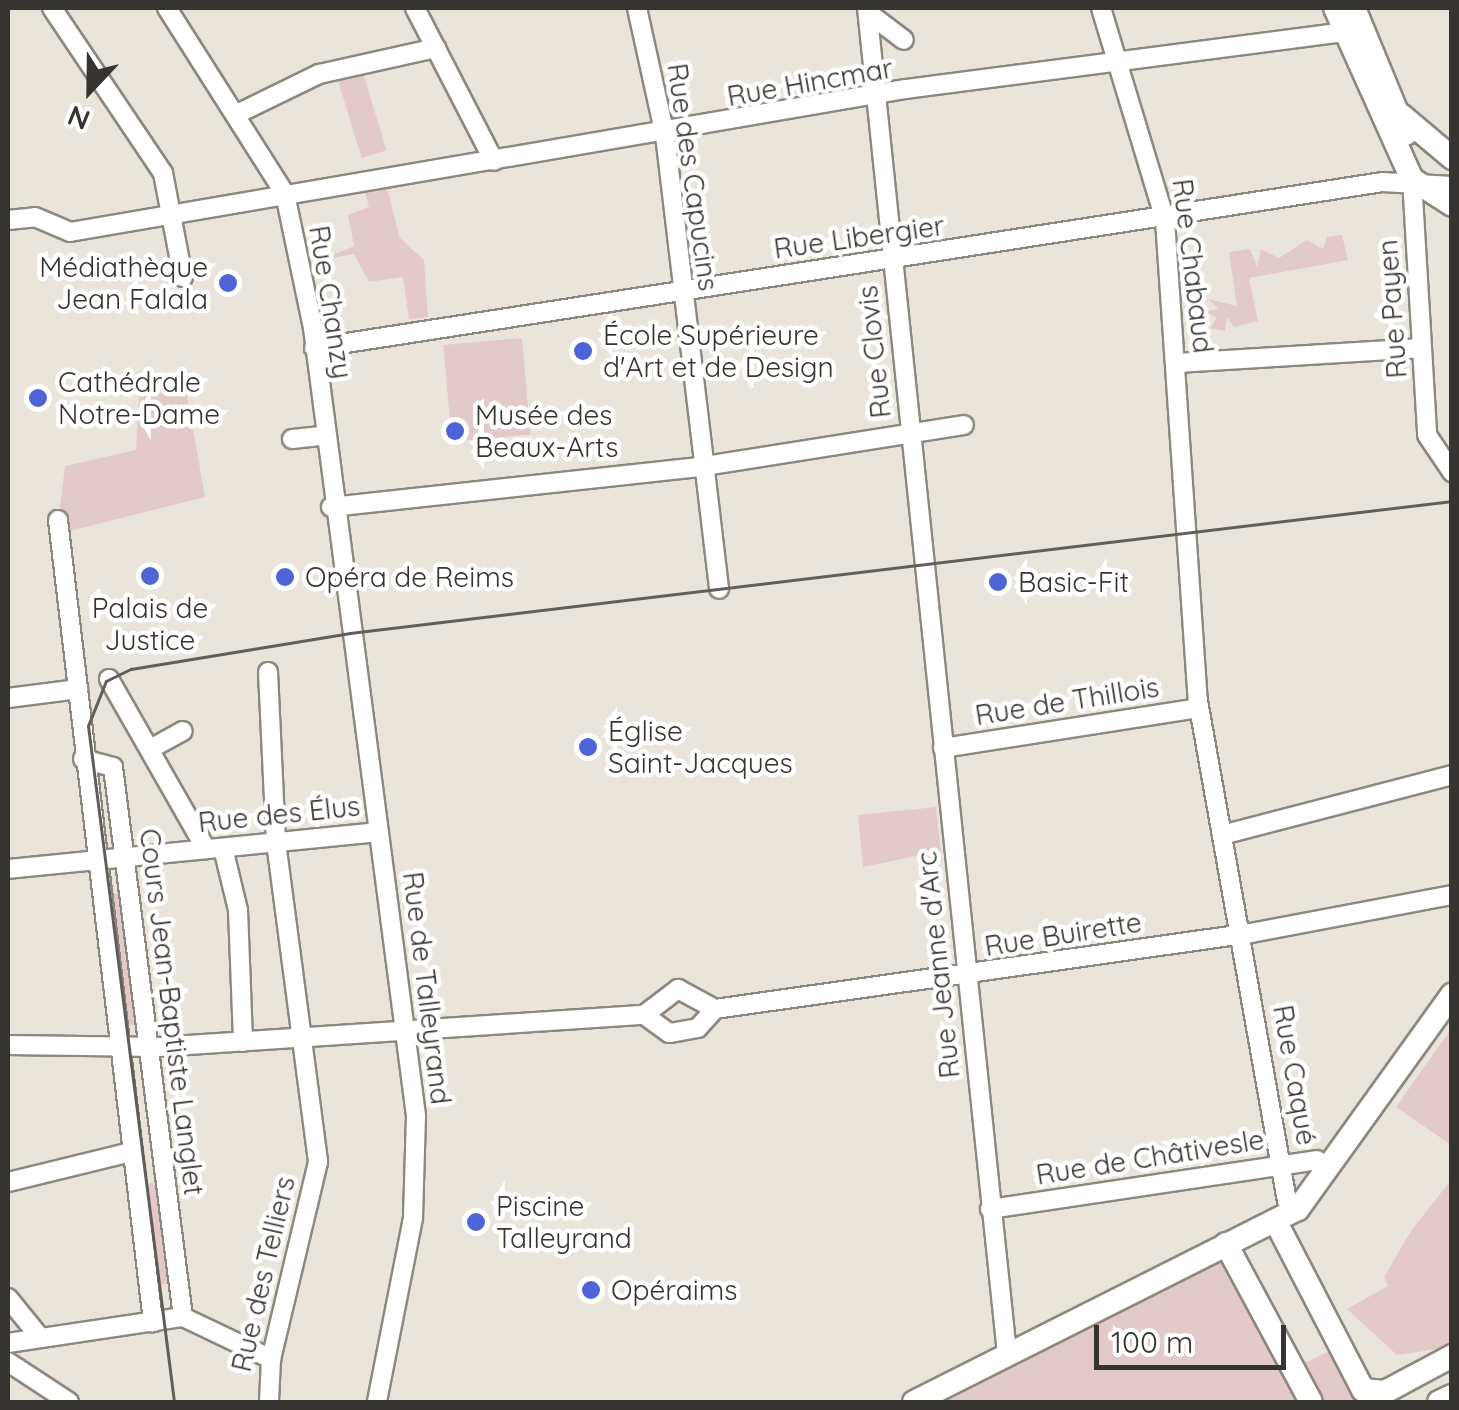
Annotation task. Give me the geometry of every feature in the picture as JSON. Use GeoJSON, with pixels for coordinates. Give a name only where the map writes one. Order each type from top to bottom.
{"type":"FeatureCollection","features":[{"type":"Feature","properties":{"kind":"main road"},"geometry":{"type":"LineString","coordinates":[[1335,8],[1412,179],[1452,204]]}},
{"type":"Feature","properties":{"kind":"main road"},"geometry":{"type":"LineString","coordinates":[[1354,8],[1401,115],[1412,179]]}},
{"type":"Feature","properties":{"kind":"main road"},"geometry":{"type":"LineString","coordinates":[[1401,115],[1452,158]]}},
{"type":"Feature","properties":{"kind":"main road"},"geometry":{"type":"LineString","coordinates":[[914,1402],[1226,1244],[1278,1224],[1298,1209],[1352,1125],[1452,995]]}},
{"type":"Feature","properties":{"kind":"main road"},"geometry":{"type":"LineString","coordinates":[[1352,1125],[1317,1160],[1287,1201],[1278,1224],[1363,1390],[1385,1392],[1452,1356]]}},
{"type":"Feature","properties":{"kind":"main road"},"geometry":{"type":"LineString","coordinates":[[1226,1244],[1287,1201]]}},
{"type":"Feature","properties":{"kind":"main road"},"geometry":{"type":"LineString","coordinates":[[1226,1244],[1311,1402]]}},
{"type":"Feature","properties":{"kind":"main road"},"geometry":{"type":"LineString","coordinates":[[1398,1402],[1452,1370]]}},
{"type":"Feature","properties":{"kind":"main road"},"geometry":{"type":"LineString","coordinates":[[1439,1402],[1452,1396]]}},
{"type":"Feature","properties":{"kind":"street"},"geometry":{"type":"LineString","coordinates":[[52,8],[128,112],[176,216],[183,278]]}},
{"type":"Feature","properties":{"kind":"street","name":"Rue Chanzy"},"geometry":{"type":"LineString","coordinates":[[167,8],[241,112],[285,194],[314,348],[350,639]]}},
{"type":"Feature","properties":{"kind":"street"},"geometry":{"type":"LineString","coordinates":[[415,8],[494,161]]}},
{"type":"Feature","properties":{"kind":"street","name":"Rue des Capucins"},"geometry":{"type":"LineString","coordinates":[[637,8],[665,135],[719,589]]}},
{"type":"Feature","properties":{"kind":"street"},"geometry":{"type":"LineString","coordinates":[[867,8],[886,34],[904,40]]}},
{"type":"Feature","properties":{"kind":"street","name":"Rue Clovis"},"geometry":{"type":"LineString","coordinates":[[867,8],[924,572]]}},
{"type":"Feature","properties":{"kind":"street","name":"Rue Chabaud"},"geometry":{"type":"LineString","coordinates":[[1101,8],[1165,220],[1178,363],[1199,708]]}},
{"type":"Feature","properties":{"kind":"street","name":"Rue Hincmar"},"geometry":{"type":"LineString","coordinates":[[8,217],[36,216],[70,232],[665,135],[876,96],[1346,32]]}},
{"type":"Feature","properties":{"kind":"street"},"geometry":{"type":"LineString","coordinates":[[241,112],[320,74],[436,48]]}},
{"type":"Feature","properties":{"kind":"street","name":"Rue Libergier"},"geometry":{"type":"LineString","coordinates":[[314,348],[1412,179],[1452,186]]}},
{"type":"Feature","properties":{"kind":"street","name":"Rue Payen"},"geometry":{"type":"LineString","coordinates":[[1412,179],[1428,435],[1452,472]]}},
{"type":"Feature","properties":{"kind":"street"},"geometry":{"type":"LineString","coordinates":[[1178,363],[1422,348]]}},
{"type":"Feature","properties":{"kind":"street"},"geometry":{"type":"LineString","coordinates":[[331,507],[703,467],[964,425]]}},
{"type":"Feature","properties":{"kind":"street"},"geometry":{"type":"LineString","coordinates":[[292,439],[322,436]]}},
{"type":"Feature","properties":{"kind":"street","name":"Cours Jean-Baptiste Langlet"},"geometry":{"type":"LineString","coordinates":[[58,520],[81,669],[78,689],[83,759],[153,1322]]}},
{"type":"Feature","properties":{"kind":"street","name":"Rue Jeanne d'Arc"},"geometry":{"type":"LineString","coordinates":[[924,572],[1006,1353]]}},
{"type":"Feature","properties":{"kind":"street","name":"Rue de Talleyrand"},"geometry":{"type":"LineString","coordinates":[[350,639],[409,1031],[413,1218],[378,1402]]}},
{"type":"Feature","properties":{"kind":"street","name":"Rue des Telliers"},"geometry":{"type":"LineString","coordinates":[[268,672],[276,842],[318,1162],[271,1359],[269,1402]]}},
{"type":"Feature","properties":{"kind":"street"},"geometry":{"type":"LineString","coordinates":[[110,679],[214,849],[238,910],[243,1042]]}},
{"type":"Feature","properties":{"kind":"street"},"geometry":{"type":"LineString","coordinates":[[8,698],[78,689]]}},
{"type":"Feature","properties":{"kind":"street","name":"Rue de Thillois"},"geometry":{"type":"LineString","coordinates":[[943,748],[1199,708]]}},
{"type":"Feature","properties":{"kind":"street","name":"Rue Caqué"},"geometry":{"type":"LineString","coordinates":[[1199,708],[1287,1201]]}},
{"type":"Feature","properties":{"kind":"street"},"geometry":{"type":"LineString","coordinates":[[152,748],[183,731]]}},
{"type":"Feature","properties":{"kind":"street","name":"Cours Jean-Baptiste Langlet"},"geometry":{"type":"LineString","coordinates":[[83,759],[113,767],[153,1047],[183,1316]]}},
{"type":"Feature","properties":{"kind":"street"},"geometry":{"type":"LineString","coordinates":[[1222,835],[1452,775]]}},
{"type":"Feature","properties":{"kind":"street","name":"Rue des Élus"},"geometry":{"type":"LineString","coordinates":[[8,870],[377,832]]}},
{"type":"Feature","properties":{"kind":"street","name":"Rue Buirette"},"geometry":{"type":"LineString","coordinates":[[715,1008],[965,976],[1240,934],[1452,894]]}},
{"type":"Feature","properties":{"kind":"street"},"geometry":{"type":"LineString","coordinates":[[8,1045],[153,1047],[644,1015],[678,1034],[715,1008],[678,989],[644,1015]]}},
{"type":"Feature","properties":{"kind":"street"},"geometry":{"type":"LineString","coordinates":[[8,1182],[131,1152]]}},
{"type":"Feature","properties":{"kind":"street","name":"Rue de Châtivesle"},"geometry":{"type":"LineString","coordinates":[[990,1209],[1317,1160]]}},
{"type":"Feature","properties":{"kind":"street"},"geometry":{"type":"LineString","coordinates":[[150,1300],[180,1297]]}},
{"type":"Feature","properties":{"kind":"street"},"geometry":{"type":"LineString","coordinates":[[8,1298],[40,1336]]}},
{"type":"Feature","properties":{"kind":"street"},"geometry":{"type":"LineString","coordinates":[[8,1343],[183,1316],[271,1359]]}},
{"type":"Feature","properties":{"kind":"street"},"geometry":{"type":"LineString","coordinates":[[8,1362],[62,1400]]}},
{"type":"Feature","properties":{"kind":"shaded area"},"geometry":{"type":"Polygon","coordinates":[[[362,70],[387,150],[362,158],[337,78],[362,70]]]}},
{"type":"Feature","properties":{"kind":"shaded area"},"geometry":{"type":"Polygon","coordinates":[[[386,184],[400,238],[424,260],[428,317],[409,319],[403,277],[369,282],[354,254],[321,260],[354,246],[348,215],[369,207],[364,188],[386,184]]]}},
{"type":"Feature","properties":{"kind":"shaded area"},"geometry":{"type":"Polygon","coordinates":[[[1342,235],[1348,260],[1249,278],[1258,321],[1234,327],[1227,317],[1225,331],[1210,328],[1217,318],[1205,311],[1219,309],[1208,299],[1237,306],[1229,252],[1250,249],[1257,267],[1261,249],[1279,258],[1307,240],[1323,249],[1327,237],[1342,235]]]}},
{"type":"Feature","properties":{"kind":"shaded area"},"geometry":{"type":"Polygon","coordinates":[[[522,338],[530,435],[452,442],[443,345],[522,338]]]}},
{"type":"Feature","properties":{"kind":"shaded area"},"geometry":{"type":"Polygon","coordinates":[[[185,383],[205,497],[70,531],[60,507],[65,466],[136,450],[139,396],[185,383]]]}},
{"type":"Feature","properties":{"kind":"shaded area"},"geometry":{"type":"Polygon","coordinates":[[[936,807],[942,862],[923,864],[921,855],[863,867],[858,815],[936,807]]]}},
{"type":"Feature","properties":{"kind":"shaded area"},"geometry":{"type":"Polygon","coordinates":[[[124,893],[140,1024],[118,1027],[102,896],[124,893]]]}},
{"type":"Feature","properties":{"kind":"shaded area"},"geometry":{"type":"Polygon","coordinates":[[[1451,1029],[1451,1145],[1396,1107],[1451,1029]]]}},
{"type":"Feature","properties":{"kind":"shaded area"},"geometry":{"type":"Polygon","coordinates":[[[1451,1180],[1451,1347],[1397,1355],[1347,1309],[1388,1286],[1384,1277],[1411,1231],[1451,1180]]]}},
{"type":"Feature","properties":{"kind":"shaded area"},"geometry":{"type":"Polygon","coordinates":[[[160,1182],[172,1283],[152,1286],[139,1185],[160,1182]]]}},
{"type":"Feature","properties":{"kind":"shaded area"},"geometry":{"type":"Polygon","coordinates":[[[1212,1261],[1223,1261],[1305,1402],[944,1402],[1212,1261]]]}},
{"type":"Feature","properties":{"kind":"shaded area"},"geometry":{"type":"Polygon","coordinates":[[[1334,1349],[1359,1402],[1319,1402],[1298,1366],[1334,1349]]]}},
{"type":"Feature","properties":{"kind":"tram line"},"geometry":{"type":"LineString","coordinates":[[174,1402],[88,726],[106,681],[131,669],[350,633],[1452,501]]}},
{"type":"Feature","properties":{"kind":"place","name":"Médiathèque Jean Falala"},"geometry":{"type":"Point","coordinates":[228,283]}},
{"type":"Feature","properties":{"kind":"place","name":"École Supérieure d'Art et de Design"},"geometry":{"type":"Point","coordinates":[583,351]}},
{"type":"Feature","properties":{"kind":"place","name":"Cathédrale Notre-Dame"},"geometry":{"type":"Point","coordinates":[38,398]}},
{"type":"Feature","properties":{"kind":"place","name":"Musée des Beaux-Arts"},"geometry":{"type":"Point","coordinates":[455,431]}},
{"type":"Feature","properties":{"kind":"place","name":"Palais de Justice"},"geometry":{"type":"Point","coordinates":[150,576]}},
{"type":"Feature","properties":{"kind":"place","name":"Opéra de Reims"},"geometry":{"type":"Point","coordinates":[285,577]}},
{"type":"Feature","properties":{"kind":"place","name":"Basic-Fit"},"geometry":{"type":"Point","coordinates":[998,582]}},
{"type":"Feature","properties":{"kind":"place","name":"Église Saint-Jacques"},"geometry":{"type":"Point","coordinates":[588,747]}},
{"type":"Feature","properties":{"kind":"place","name":"Piscine Talleyrand"},"geometry":{"type":"Point","coordinates":[476,1222]}},
{"type":"Feature","properties":{"kind":"place","name":"Opéraims"},"geometry":{"type":"Point","coordinates":[591,1290]}}]}
